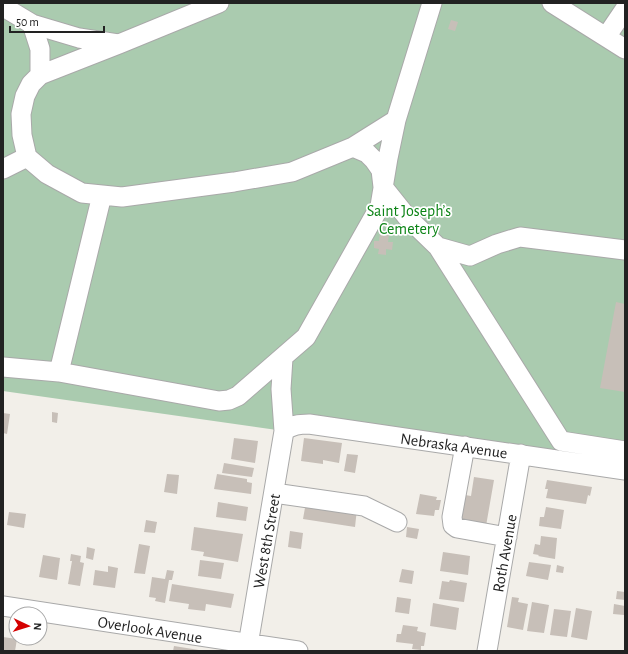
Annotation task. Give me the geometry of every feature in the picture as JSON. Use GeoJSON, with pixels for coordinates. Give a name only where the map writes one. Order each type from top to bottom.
{"type":"FeatureCollection","features":[{"type":"Feature","properties":{"kind":"street"},"geometry":{"type":"LineString","coordinates":[[220,3],[40,75],[31,84],[25,96],[21,114],[22,135],[27,157],[47,174],[82,193],[122,197],[234,182],[292,172],[353,147],[396,120]]}},
{"type":"Feature","properties":{"kind":"street"},"geometry":{"type":"LineString","coordinates":[[3,367],[59,372],[219,401],[228,400],[238,396],[283,358],[306,337],[380,206],[396,120],[432,3]]}},
{"type":"Feature","properties":{"kind":"street"},"geometry":{"type":"LineString","coordinates":[[552,3],[625,49]]}},
{"type":"Feature","properties":{"kind":"street"},"geometry":{"type":"LineString","coordinates":[[3,4],[7,9],[32,24],[80,38],[119,44]]}},
{"type":"Feature","properties":{"kind":"street"},"geometry":{"type":"LineString","coordinates":[[606,38],[625,9]]}},
{"type":"Feature","properties":{"kind":"street"},"geometry":{"type":"LineString","coordinates":[[32,24],[40,49],[40,75]]}},
{"type":"Feature","properties":{"kind":"street"},"geometry":{"type":"LineString","coordinates":[[353,147],[367,153],[374,160],[381,170],[383,187],[407,217],[438,247],[561,441],[625,451]]}},
{"type":"Feature","properties":{"kind":"street"},"geometry":{"type":"LineString","coordinates":[[3,169],[27,157]]}},
{"type":"Feature","properties":{"kind":"street"},"geometry":{"type":"LineString","coordinates":[[59,372],[102,195]]}},
{"type":"Feature","properties":{"kind":"street"},"geometry":{"type":"LineString","coordinates":[[438,247],[470,256],[497,244],[520,237],[625,250]]}},
{"type":"Feature","properties":{"kind":"street","name":"West 8th Street"},"geometry":{"type":"LineString","coordinates":[[248,647],[284,431],[281,389],[283,358]]}},
{"type":"Feature","properties":{"kind":"street","name":"Nebraska Avenue"},"geometry":{"type":"LineString","coordinates":[[284,431],[291,426],[309,424],[625,470]]}},
{"type":"Feature","properties":{"kind":"street"},"geometry":{"type":"LineString","coordinates":[[466,446],[452,517],[454,525],[457,528],[507,537]]}},
{"type":"Feature","properties":{"kind":"street","name":"Roth Avenue"},"geometry":{"type":"LineString","coordinates":[[487,651],[521,454]]}},
{"type":"Feature","properties":{"kind":"street"},"geometry":{"type":"LineString","coordinates":[[274,493],[364,506],[397,522]]}},
{"type":"Feature","properties":{"kind":"street","name":"Overlook Avenue"},"geometry":{"type":"LineString","coordinates":[[3,606],[248,647],[298,651]]}},
{"type":"Feature","properties":{"kind":"green space","name":"Saint Joseph’s Cemetery"},"geometry":{"type":"Polygon","coordinates":[[[3,3],[625,3],[625,470],[284,431],[3,391],[3,3]]]}},
{"type":"Feature","properties":{"kind":"building"},"geometry":{"type":"Polygon","coordinates":[[[451,20],[458,22],[455,31],[448,29],[451,20]]]}},
{"type":"Feature","properties":{"kind":"building"},"geometry":{"type":"Polygon","coordinates":[[[380,233],[389,234],[388,242],[393,242],[392,250],[386,249],[386,255],[378,254],[379,249],[374,248],[374,241],[379,241],[380,233]]]}},
{"type":"Feature","properties":{"kind":"building"},"geometry":{"type":"Polygon","coordinates":[[[616,302],[625,304],[625,392],[600,388],[616,302]]]}},
{"type":"Feature","properties":{"kind":"building"},"geometry":{"type":"Polygon","coordinates":[[[52,412],[58,413],[57,423],[52,422],[52,412]]]}},
{"type":"Feature","properties":{"kind":"building"},"geometry":{"type":"Polygon","coordinates":[[[3,413],[10,414],[7,434],[3,433],[3,413]]]}},
{"type":"Feature","properties":{"kind":"building"},"geometry":{"type":"Polygon","coordinates":[[[234,438],[258,441],[255,463],[231,459],[234,438]]]}},
{"type":"Feature","properties":{"kind":"building"},"geometry":{"type":"Polygon","coordinates":[[[304,438],[342,443],[339,463],[323,460],[323,464],[301,461],[304,438]]]}},
{"type":"Feature","properties":{"kind":"building"},"geometry":{"type":"Polygon","coordinates":[[[347,454],[358,455],[355,473],[344,471],[347,454]]]}},
{"type":"Feature","properties":{"kind":"building"},"geometry":{"type":"Polygon","coordinates":[[[224,463],[254,468],[252,477],[222,473],[224,463]]]}},
{"type":"Feature","properties":{"kind":"building"},"geometry":{"type":"Polygon","coordinates":[[[167,474],[179,475],[177,494],[164,492],[167,474]]]}},
{"type":"Feature","properties":{"kind":"building"},"geometry":{"type":"Polygon","coordinates":[[[217,474],[247,479],[247,482],[252,483],[251,494],[214,489],[217,474]]]}},
{"type":"Feature","properties":{"kind":"building"},"geometry":{"type":"Polygon","coordinates":[[[474,477],[494,480],[486,526],[460,522],[465,495],[471,496],[474,477]]]}},
{"type":"Feature","properties":{"kind":"building"},"geometry":{"type":"Polygon","coordinates":[[[547,480],[592,487],[590,496],[588,495],[586,504],[546,498],[548,489],[545,489],[547,480]]]}},
{"type":"Feature","properties":{"kind":"building"},"geometry":{"type":"Polygon","coordinates":[[[420,494],[437,497],[436,500],[441,500],[439,510],[435,510],[434,516],[416,514],[420,494]]]}},
{"type":"Feature","properties":{"kind":"building"},"geometry":{"type":"Polygon","coordinates":[[[218,502],[248,507],[246,521],[216,517],[218,502]]]}},
{"type":"Feature","properties":{"kind":"building"},"geometry":{"type":"Polygon","coordinates":[[[306,502],[357,509],[355,527],[303,519],[306,502]]]}},
{"type":"Feature","properties":{"kind":"building"},"geometry":{"type":"Polygon","coordinates":[[[546,507],[564,510],[561,529],[539,526],[540,517],[544,517],[546,507]]]}},
{"type":"Feature","properties":{"kind":"building"},"geometry":{"type":"Polygon","coordinates":[[[9,512],[26,514],[24,528],[7,525],[9,512]]]}},
{"type":"Feature","properties":{"kind":"building"},"geometry":{"type":"Polygon","coordinates":[[[146,520],[157,522],[155,533],[144,532],[146,520]]]}},
{"type":"Feature","properties":{"kind":"building"},"geometry":{"type":"Polygon","coordinates":[[[194,527],[243,534],[238,562],[203,556],[204,552],[191,550],[194,527]]]}},
{"type":"Feature","properties":{"kind":"building"},"geometry":{"type":"Polygon","coordinates":[[[407,527],[419,529],[417,539],[406,537],[407,527]]]}},
{"type":"Feature","properties":{"kind":"building"},"geometry":{"type":"Polygon","coordinates":[[[290,531],[303,533],[301,549],[288,547],[290,531]]]}},
{"type":"Feature","properties":{"kind":"building"},"geometry":{"type":"Polygon","coordinates":[[[541,536],[557,538],[555,559],[533,554],[535,544],[540,545],[541,536]]]}},
{"type":"Feature","properties":{"kind":"building"},"geometry":{"type":"Polygon","coordinates":[[[139,544],[150,546],[145,574],[134,573],[139,544]]]}},
{"type":"Feature","properties":{"kind":"building"},"geometry":{"type":"Polygon","coordinates":[[[87,547],[95,549],[93,560],[86,558],[87,547]]]}},
{"type":"Feature","properties":{"kind":"building"},"geometry":{"type":"Polygon","coordinates":[[[443,552],[470,556],[468,575],[440,571],[443,552]]]}},
{"type":"Feature","properties":{"kind":"building"},"geometry":{"type":"Polygon","coordinates":[[[71,554],[81,556],[80,562],[84,563],[80,586],[68,584],[72,561],[70,561],[71,554]]]}},
{"type":"Feature","properties":{"kind":"building"},"geometry":{"type":"Polygon","coordinates":[[[43,555],[60,558],[57,580],[39,577],[43,555]]]}},
{"type":"Feature","properties":{"kind":"building"},"geometry":{"type":"Polygon","coordinates":[[[200,560],[224,563],[221,579],[198,576],[200,560]]]}},
{"type":"Feature","properties":{"kind":"building"},"geometry":{"type":"Polygon","coordinates":[[[529,562],[551,565],[548,580],[526,576],[529,562]]]}},
{"type":"Feature","properties":{"kind":"building"},"geometry":{"type":"Polygon","coordinates":[[[557,565],[564,567],[563,573],[556,572],[557,565]]]}},
{"type":"Feature","properties":{"kind":"building"},"geometry":{"type":"Polygon","coordinates":[[[108,566],[118,568],[115,588],[93,585],[95,570],[108,572],[108,566]]]}},
{"type":"Feature","properties":{"kind":"building"},"geometry":{"type":"Polygon","coordinates":[[[402,569],[414,571],[412,584],[399,582],[402,569]]]}},
{"type":"Feature","properties":{"kind":"building"},"geometry":{"type":"Polygon","coordinates":[[[167,570],[174,571],[172,580],[169,580],[165,603],[155,601],[156,598],[149,597],[152,577],[165,579],[167,570]]]}},
{"type":"Feature","properties":{"kind":"building"},"geometry":{"type":"Polygon","coordinates":[[[450,580],[467,583],[464,602],[439,599],[442,581],[449,582],[450,580]]]}},
{"type":"Feature","properties":{"kind":"building"},"geometry":{"type":"Polygon","coordinates":[[[172,584],[234,594],[231,608],[206,604],[205,611],[188,609],[189,604],[169,601],[172,584]]]}},
{"type":"Feature","properties":{"kind":"building"},"geometry":{"type":"Polygon","coordinates":[[[617,591],[625,592],[625,600],[616,599],[617,591]]]}},
{"type":"Feature","properties":{"kind":"building"},"geometry":{"type":"Polygon","coordinates":[[[397,597],[411,599],[409,614],[395,612],[397,597]]]}},
{"type":"Feature","properties":{"kind":"building"},"geometry":{"type":"Polygon","coordinates":[[[512,597],[519,598],[518,602],[528,604],[523,630],[507,627],[512,597]]]}},
{"type":"Feature","properties":{"kind":"building"},"geometry":{"type":"Polygon","coordinates":[[[532,602],[549,605],[544,633],[527,631],[532,602]]]}},
{"type":"Feature","properties":{"kind":"building"},"geometry":{"type":"Polygon","coordinates":[[[433,603],[459,608],[456,630],[430,626],[433,603]]]}},
{"type":"Feature","properties":{"kind":"building"},"geometry":{"type":"Polygon","coordinates":[[[614,604],[625,606],[624,615],[613,614],[614,604]]]}},
{"type":"Feature","properties":{"kind":"building"},"geometry":{"type":"Polygon","coordinates":[[[576,608],[592,611],[587,640],[571,637],[576,608]]]}},
{"type":"Feature","properties":{"kind":"building"},"geometry":{"type":"Polygon","coordinates":[[[554,609],[571,611],[567,637],[550,635],[554,609]]]}},
{"type":"Feature","properties":{"kind":"building"},"geometry":{"type":"Polygon","coordinates":[[[403,625],[418,627],[417,631],[426,633],[424,646],[421,646],[421,650],[412,649],[413,644],[396,642],[397,634],[401,634],[403,625]]]}},
{"type":"Feature","properties":{"kind":"building"},"geometry":{"type":"Polygon","coordinates":[[[3,637],[8,638],[8,646],[16,646],[15,651],[3,651],[3,637]]]}},
{"type":"Feature","properties":{"kind":"building"},"geometry":{"type":"Polygon","coordinates":[[[174,646],[199,650],[199,651],[173,651],[174,646]]]}}]}
